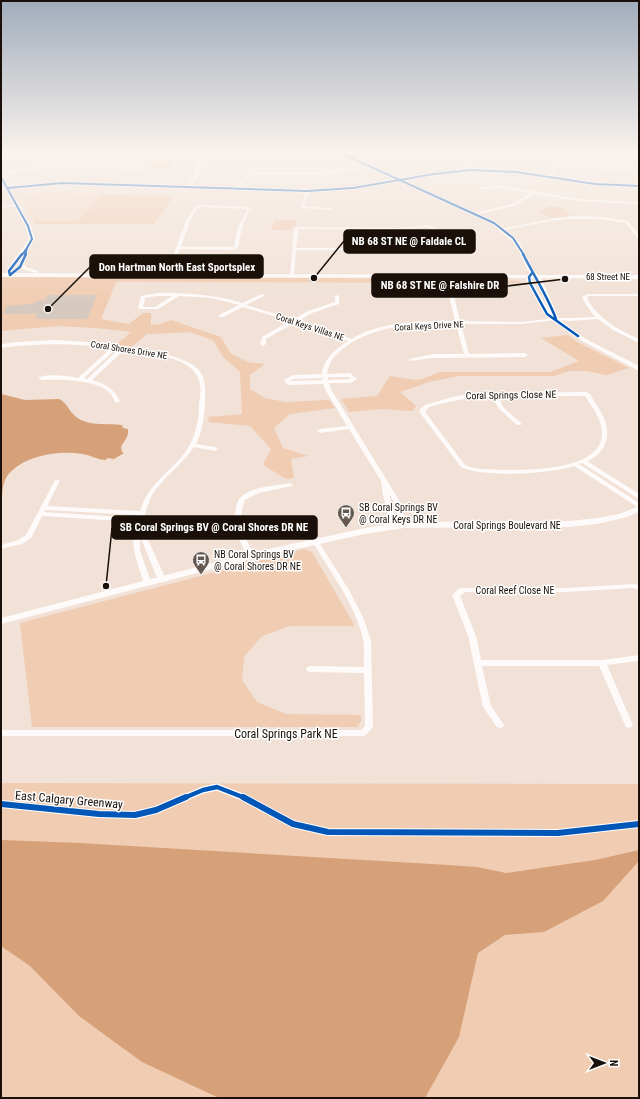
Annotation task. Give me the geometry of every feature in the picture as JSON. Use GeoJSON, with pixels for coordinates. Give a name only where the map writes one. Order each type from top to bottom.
{"type":"FeatureCollection","features":[{"type":"Feature","properties":{"kind":"street"},"geometry":{"type":"LineString","coordinates":[[303,202],[302,207],[330,209]]}},
{"type":"Feature","properties":{"kind":"street"},"geometry":{"type":"LineString","coordinates":[[449,202],[502,229],[514,240],[520,248],[547,314],[584,340],[639,369]]}},
{"type":"Feature","properties":{"kind":"street"},"geometry":{"type":"LineString","coordinates":[[474,214],[513,205],[518,202]]}},
{"type":"Feature","properties":{"kind":"street"},"geometry":{"type":"LineString","coordinates":[[626,202],[639,203]]}},
{"type":"Feature","properties":{"kind":"street"},"geometry":{"type":"LineString","coordinates":[[1,207],[16,205],[31,234],[32,239],[9,273]]}},
{"type":"Feature","properties":{"kind":"street"},"geometry":{"type":"LineString","coordinates":[[168,273],[188,221],[196,207],[249,208],[240,228],[236,248],[178,248]]}},
{"type":"Feature","properties":{"kind":"street"},"geometry":{"type":"LineString","coordinates":[[502,229],[556,220],[586,218],[627,222],[639,238]]}},
{"type":"Feature","properties":{"kind":"street"},"geometry":{"type":"LineString","coordinates":[[292,275],[294,249],[296,229],[298,228],[399,229],[431,226],[445,235],[456,248],[294,249]]}},
{"type":"Feature","properties":{"kind":"street"},"geometry":{"type":"LineString","coordinates":[[9,273],[17,271],[26,258],[27,248]]}},
{"type":"Feature","properties":{"kind":"street"},"geometry":{"type":"LineString","coordinates":[[21,264],[24,268],[36,271]]}},
{"type":"Feature","properties":{"kind":"street","name":"68 Street NE"},"geometry":{"type":"LineString","coordinates":[[1,271],[9,273],[168,273]]}},
{"type":"Feature","properties":{"kind":"street","name":"68 Street NE"},"geometry":{"type":"LineString","coordinates":[[17,271],[492,278],[518,280],[639,273]]}},
{"type":"Feature","properties":{"kind":"street","name":"68 Street NE"},"geometry":{"type":"LineString","coordinates":[[1,275],[9,273]]}},
{"type":"Feature","properties":{"kind":"street","name":"68 Street NE"},"geometry":{"type":"LineString","coordinates":[[292,275],[532,278],[639,277]]}},
{"type":"Feature","properties":{"kind":"street","name":"Coral Keys Villas NE"},"geometry":{"type":"LineString","coordinates":[[178,295],[156,308],[140,308],[143,297],[150,295],[178,295],[219,298],[348,342]]}},
{"type":"Feature","properties":{"kind":"street"},"geometry":{"type":"LineString","coordinates":[[409,295],[496,295]]}},
{"type":"Feature","properties":{"kind":"street"},"geometry":{"type":"LineString","coordinates":[[451,295],[467,355]]}},
{"type":"Feature","properties":{"kind":"street"},"geometry":{"type":"LineString","coordinates":[[639,295],[588,295],[584,297],[596,316],[614,329],[639,341]]}},
{"type":"Feature","properties":{"kind":"street"},"geometry":{"type":"LineString","coordinates":[[221,316],[262,296]]}},
{"type":"Feature","properties":{"kind":"street"},"geometry":{"type":"LineString","coordinates":[[263,344],[264,338],[310,312],[337,303],[337,296]]}},
{"type":"Feature","properties":{"kind":"street","name":"Coral Keys Drive NE"},"geometry":{"type":"LineString","coordinates":[[324,379],[326,367],[332,355],[348,342],[377,330],[399,326],[522,323],[596,316]]}},
{"type":"Feature","properties":{"kind":"street","name":"Coral Shores Drive NE"},"geometry":{"type":"LineString","coordinates":[[1,346],[33,341],[78,342],[169,354],[194,369],[200,376],[202,392],[200,419],[193,445],[152,490],[146,502],[142,516],[136,540],[148,584]]}},
{"type":"Feature","properties":{"kind":"street"},"geometry":{"type":"LineString","coordinates":[[79,380],[115,347]]}},
{"type":"Feature","properties":{"kind":"street"},"geometry":{"type":"LineString","coordinates":[[88,381],[123,348]]}},
{"type":"Feature","properties":{"kind":"street"},"geometry":{"type":"LineString","coordinates":[[411,360],[433,356],[525,356]]}},
{"type":"Feature","properties":{"kind":"street"},"geometry":{"type":"LineString","coordinates":[[41,378],[58,377],[88,381],[112,390],[116,395],[117,401]]}},
{"type":"Feature","properties":{"kind":"street"},"geometry":{"type":"LineString","coordinates":[[293,377],[324,379],[289,383],[287,380],[293,377]]}},
{"type":"Feature","properties":{"kind":"street"},"geometry":{"type":"LineString","coordinates":[[324,379],[351,427],[384,479],[386,495],[400,526]]}},
{"type":"Feature","properties":{"kind":"street","name":"Coral Springs Close NE"},"geometry":{"type":"LineString","coordinates":[[587,394],[603,425],[605,435],[599,449],[584,462],[576,465],[536,471],[479,471],[469,469],[463,466],[423,413],[422,409],[427,406],[454,398],[494,395],[587,394]]}},
{"type":"Feature","properties":{"kind":"street"},"geometry":{"type":"LineString","coordinates":[[494,395],[501,408],[519,424]]}},
{"type":"Feature","properties":{"kind":"street"},"geometry":{"type":"LineString","coordinates":[[320,431],[351,427]]}},
{"type":"Feature","properties":{"kind":"street"},"geometry":{"type":"LineString","coordinates":[[193,445],[215,448]]}},
{"type":"Feature","properties":{"kind":"street"},"geometry":{"type":"LineString","coordinates":[[584,462],[639,497]]}},
{"type":"Feature","properties":{"kind":"street"},"geometry":{"type":"LineString","coordinates":[[576,465],[639,506]]}},
{"type":"Feature","properties":{"kind":"street"},"geometry":{"type":"LineString","coordinates":[[1,547],[20,542],[29,536],[57,480]]}},
{"type":"Feature","properties":{"kind":"street"},"geometry":{"type":"LineString","coordinates":[[251,556],[237,526],[237,514],[242,499],[248,495],[258,492],[290,485]]}},
{"type":"Feature","properties":{"kind":"street","name":"Coral Springs Boulevard NE"},"geometry":{"type":"LineString","coordinates":[[1,621],[251,556],[315,541],[400,526],[569,524],[609,518],[639,509]]}},
{"type":"Feature","properties":{"kind":"street"},"geometry":{"type":"LineString","coordinates":[[42,511],[142,516]]}},
{"type":"Feature","properties":{"kind":"street"},"geometry":{"type":"LineString","coordinates":[[139,528],[162,580]]}},
{"type":"Feature","properties":{"kind":"street","name":"Coral Springs Park NE"},"geometry":{"type":"LineString","coordinates":[[1,733],[363,733],[369,727],[367,641],[364,628],[358,613],[315,541]]}},
{"type":"Feature","properties":{"kind":"street","name":"Coral Reef Close NE"},"geometry":{"type":"LineString","coordinates":[[478,663],[472,636],[456,595],[463,590],[566,590],[633,586],[639,588]]}},
{"type":"Feature","properties":{"kind":"street"},"geometry":{"type":"LineString","coordinates":[[500,725],[487,707],[478,663],[602,663],[639,658]]}},
{"type":"Feature","properties":{"kind":"street"},"geometry":{"type":"LineString","coordinates":[[602,663],[629,725]]}},
{"type":"Feature","properties":{"kind":"street"},"geometry":{"type":"LineString","coordinates":[[310,669],[368,670]]}},
{"type":"Feature","properties":{"kind":"shaded area"},"geometry":{"type":"Polygon","coordinates":[[[23,202],[94,202],[77,222],[33,221],[23,202]]]}},
{"type":"Feature","properties":{"kind":"shaded area"},"geometry":{"type":"Polygon","coordinates":[[[94,202],[170,202],[154,224],[35,224],[33,221],[77,222],[94,202]]]}},
{"type":"Feature","properties":{"kind":"shaded area"},"geometry":{"type":"Polygon","coordinates":[[[549,206],[564,208],[571,217],[551,218],[540,212],[549,206]]]}},
{"type":"Feature","properties":{"kind":"shaded area"},"geometry":{"type":"Polygon","coordinates":[[[275,220],[296,220],[296,226],[289,230],[271,230],[275,220]]]}},
{"type":"Feature","properties":{"kind":"shaded area"},"geometry":{"type":"Polygon","coordinates":[[[1,276],[483,279],[520,281],[519,283],[116,282],[101,319],[129,324],[143,313],[151,313],[151,325],[161,324],[171,320],[221,337],[231,354],[248,362],[265,364],[250,375],[250,389],[265,398],[285,402],[329,400],[335,408],[290,414],[274,428],[283,448],[308,456],[291,459],[294,478],[286,479],[263,465],[271,449],[250,426],[208,422],[209,417],[242,414],[240,372],[223,357],[213,340],[189,332],[147,334],[131,347],[116,345],[131,332],[57,326],[1,331],[1,276]]]}},
{"type":"Feature","properties":{"kind":"shaded area"},"geometry":{"type":"Polygon","coordinates":[[[568,335],[579,343],[629,368],[606,375],[587,371],[569,371],[554,376],[459,376],[429,382],[400,392],[416,406],[413,411],[380,409],[349,412],[341,399],[377,396],[390,376],[415,380],[440,372],[550,372],[579,361],[541,338],[568,335]]]}},
{"type":"Feature","properties":{"kind":"shaded area"},"geometry":{"type":"Polygon","coordinates":[[[1,394],[25,400],[59,399],[79,419],[96,424],[122,425],[123,428],[128,429],[127,437],[121,447],[122,452],[124,453],[114,459],[107,458],[106,460],[73,453],[39,456],[19,465],[11,472],[3,485],[1,501],[1,394]]]}},
{"type":"Feature","properties":{"kind":"shaded area"},"geometry":{"type":"Polygon","coordinates":[[[304,549],[312,552],[355,626],[290,626],[262,636],[244,657],[242,680],[257,702],[286,714],[361,715],[361,721],[357,727],[32,727],[20,623],[304,549]]]}},
{"type":"Feature","properties":{"kind":"shaded area"},"geometry":{"type":"Polygon","coordinates":[[[1,783],[639,784],[639,1098],[1,1098],[1,783]]]}},
{"type":"Feature","properties":{"kind":"shaded area"},"geometry":{"type":"Polygon","coordinates":[[[1,840],[80,843],[448,865],[477,867],[506,873],[595,860],[639,850],[639,861],[603,901],[544,932],[505,935],[478,953],[459,1037],[425,1098],[219,1098],[142,1062],[79,1016],[30,966],[1,946],[1,840]]]}},
{"type":"Feature","properties":{"kind":"building"},"geometry":{"type":"Polygon","coordinates":[[[48,295],[97,295],[87,319],[35,319],[37,314],[2,314],[7,306],[33,304],[34,302],[45,300],[48,295]]]}},
{"type":"Feature","properties":{"kind":"cycle path"},"geometry":{"type":"LineString","coordinates":[[15,202],[28,226],[32,239],[27,248]]}},
{"type":"Feature","properties":{"kind":"cycle path"},"geometry":{"type":"LineString","coordinates":[[449,202],[494,223],[515,241],[524,255],[531,272],[539,280],[556,319]]}},
{"type":"Feature","properties":{"kind":"cycle path"},"geometry":{"type":"LineString","coordinates":[[27,248],[22,263],[14,273],[10,275],[9,271],[27,248]]}},
{"type":"Feature","properties":{"kind":"cycle path"},"geometry":{"type":"LineString","coordinates":[[532,273],[529,277],[530,283],[547,314],[578,336]]}},
{"type":"Feature","properties":{"kind":"cycle path","name":"East Calgary Greenway"},"geometry":{"type":"LineString","coordinates":[[1,804],[99,814],[135,815],[156,810],[203,790],[217,787],[252,801],[293,824],[328,832],[558,833],[639,824]]}},
{"type":"Feature","properties":{"kind":"place","name":"NB 68 ST NE @ Faldale CL"},"geometry":{"type":"Point","coordinates":[314,278]}},
{"type":"Feature","properties":{"kind":"place","name":"NB 68 ST NE @ Falshire DR"},"geometry":{"type":"Point","coordinates":[565,279]}},
{"type":"Feature","properties":{"kind":"place","name":"Don Hartman North East Sportsplex"},"geometry":{"type":"Point","coordinates":[48,309]}},
{"type":"Feature","properties":{"kind":"place","name":"SB Coral Springs BV @ Coral Keys DR NE"},"geometry":{"type":"Point","coordinates":[346,528]}},
{"type":"Feature","properties":{"kind":"place","name":"NB Coral Springs BV @ Coral Shores DR NE"},"geometry":{"type":"Point","coordinates":[201,575]}},
{"type":"Feature","properties":{"kind":"place","name":"SB Coral Springs BV @ Coral Shores DR NE"},"geometry":{"type":"Point","coordinates":[106,586]}}]}
